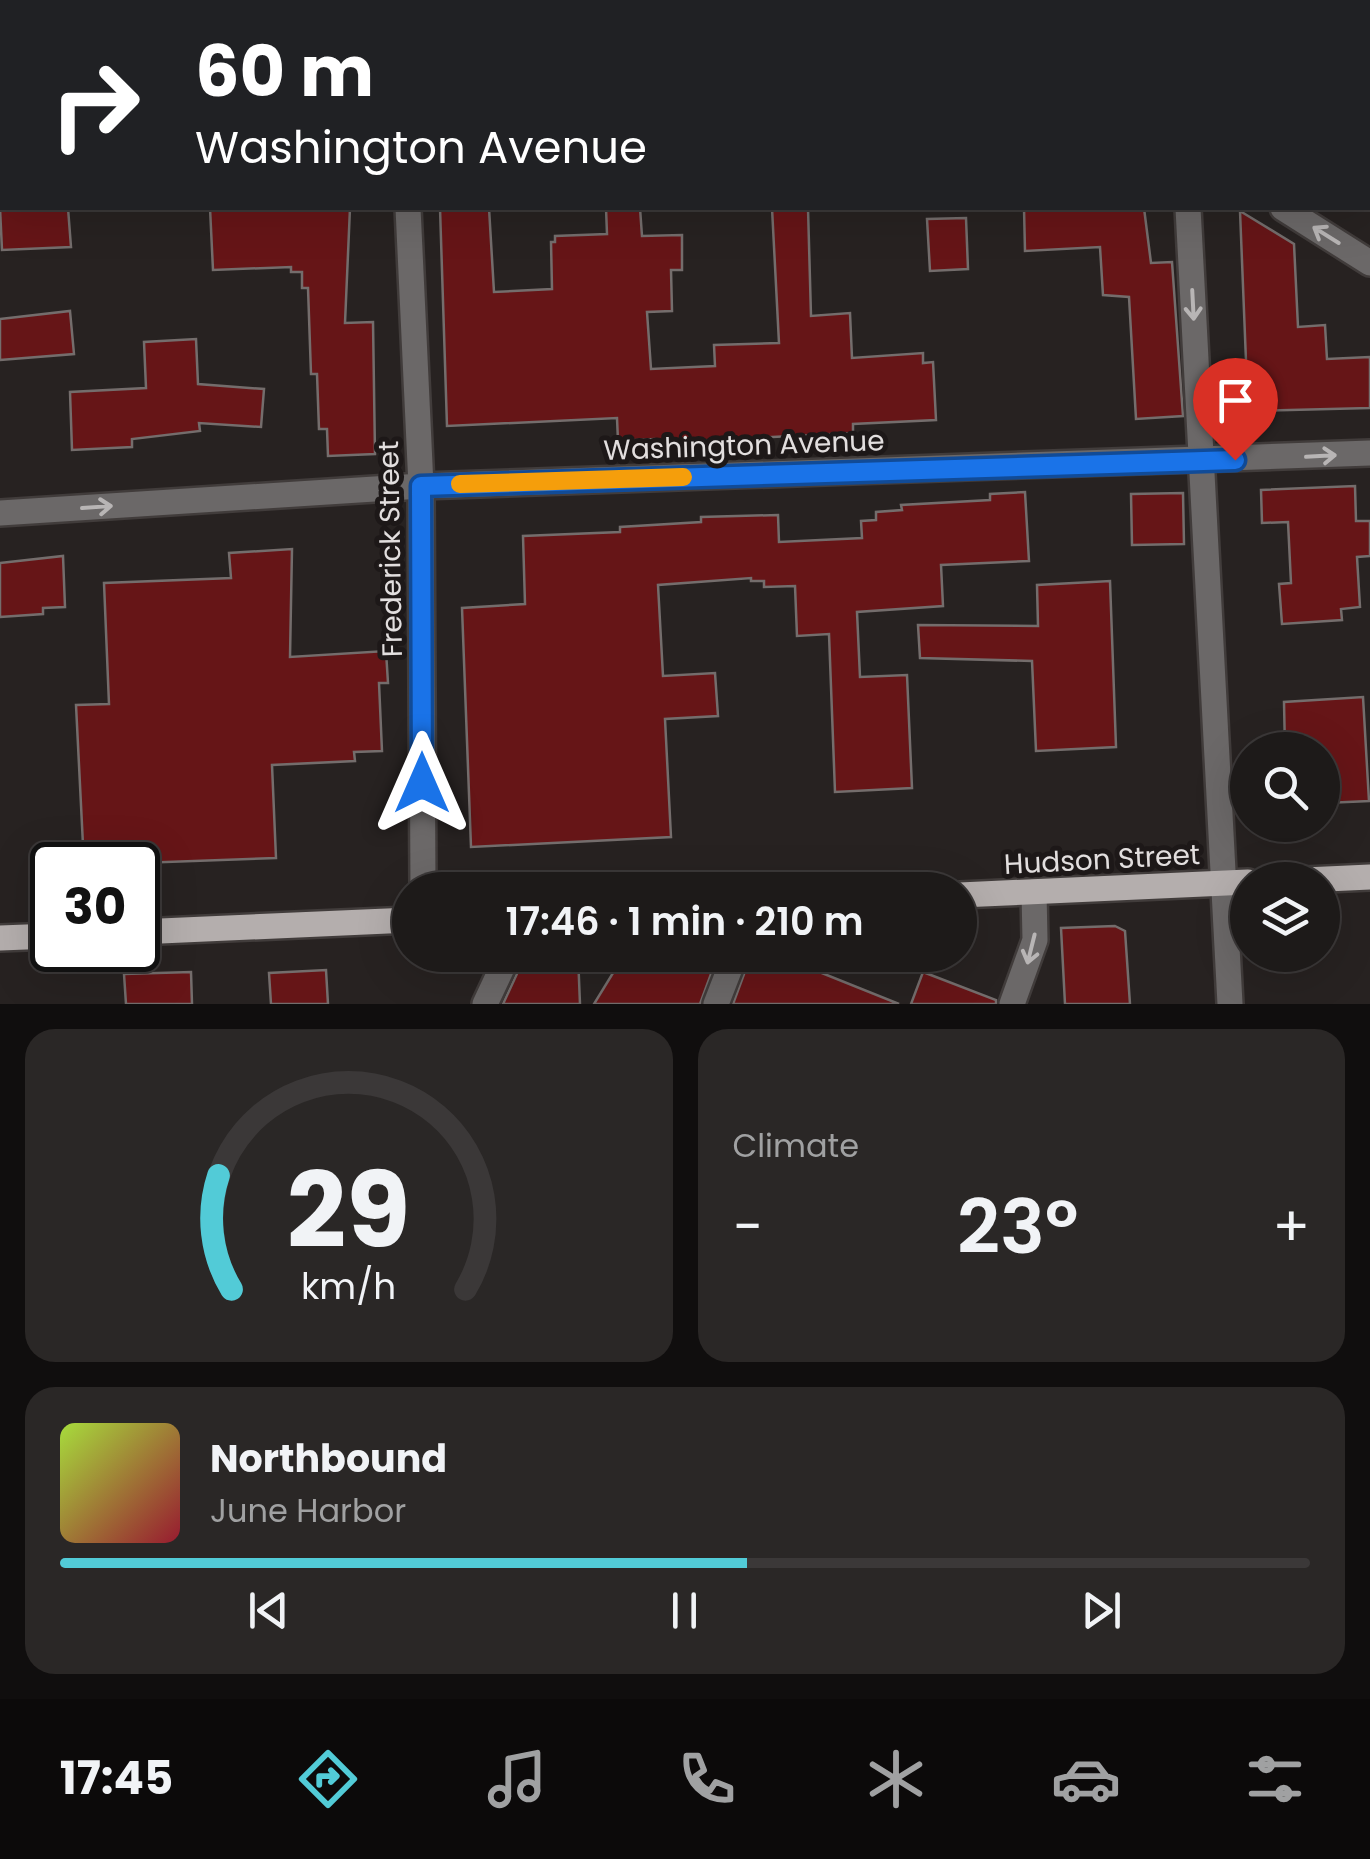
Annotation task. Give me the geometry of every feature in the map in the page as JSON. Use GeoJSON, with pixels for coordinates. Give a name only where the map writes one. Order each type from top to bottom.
{"type":"FeatureCollection","features":[{"type":"Feature","properties":{"kind":"main road"},"geometry":{"type":"LineString","coordinates":[[1340,878],[1370,877]]}},
{"type":"Feature","properties":{"kind":"main road","name":"Hudson Street"},"geometry":{"type":"LineString","coordinates":[[977,894],[1230,883]]}},
{"type":"Feature","properties":{"kind":"main road"},"geometry":{"type":"LineString","coordinates":[[160,931],[392,921]]}},
{"type":"Feature","properties":{"kind":"main road"},"geometry":{"type":"LineString","coordinates":[[0,938],[30,937]]}},
{"type":"Feature","properties":{"kind":"street","name":"Frederick Street"},"geometry":{"type":"LineString","coordinates":[[408,210],[421,486],[423,872]]}},
{"type":"Feature","properties":{"kind":"street"},"geometry":{"type":"LineString","coordinates":[[1188,210],[1202,462],[1234,862]]}},
{"type":"Feature","properties":{"kind":"street"},"geometry":{"type":"LineString","coordinates":[[1286,210],[1370,263]]}},
{"type":"Feature","properties":{"kind":"street","name":"Washington Avenue"},"geometry":{"type":"LineString","coordinates":[[0,513],[421,486],[1202,462],[1370,453]]}},
{"type":"Feature","properties":{"kind":"street"},"geometry":{"type":"LineString","coordinates":[[1012,1004],[1035,940],[1034,892]]}},
{"type":"Feature","properties":{"kind":"street"},"geometry":{"type":"LineString","coordinates":[[485,1004],[500,972]]}},
{"type":"Feature","properties":{"kind":"street"},"geometry":{"type":"LineString","coordinates":[[716,1004],[728,972]]}},
{"type":"Feature","properties":{"kind":"street"},"geometry":{"type":"LineString","coordinates":[[1230,1004],[1232,972]]}},
{"type":"Feature","properties":{"kind":"building"},"geometry":{"type":"Polygon","coordinates":[[[0,210],[68,210],[71,247],[2,250],[0,210]]]}},
{"type":"Feature","properties":{"kind":"building"},"geometry":{"type":"Polygon","coordinates":[[[210,210],[350,210],[345,323],[373,322],[375,454],[328,456],[327,429],[319,429],[317,374],[311,374],[308,288],[302,288],[302,272],[291,272],[291,267],[213,270],[210,210]]]}},
{"type":"Feature","properties":{"kind":"building"},"geometry":{"type":"Polygon","coordinates":[[[440,210],[489,210],[494,292],[552,289],[551,242],[555,242],[555,236],[607,234],[606,210],[640,210],[642,236],[682,235],[682,270],[671,270],[672,311],[647,312],[651,369],[715,366],[714,345],[779,343],[772,210],[808,210],[811,316],[850,313],[852,358],[923,353],[923,363],[933,362],[936,420],[853,424],[853,433],[654,443],[654,439],[618,441],[617,418],[447,426],[440,210]]]}},
{"type":"Feature","properties":{"kind":"building"},"geometry":{"type":"Polygon","coordinates":[[[1024,210],[1144,210],[1151,263],[1172,262],[1183,416],[1136,419],[1129,297],[1103,295],[1100,247],[1025,251],[1024,210]]]}},
{"type":"Feature","properties":{"kind":"building"},"geometry":{"type":"Polygon","coordinates":[[[1240,211],[1294,244],[1298,327],[1325,325],[1327,359],[1370,357],[1370,408],[1248,411],[1240,211]]]}},
{"type":"Feature","properties":{"kind":"building"},"geometry":{"type":"Polygon","coordinates":[[[966,218],[968,269],[930,271],[927,219],[966,218]]]}},
{"type":"Feature","properties":{"kind":"building"},"geometry":{"type":"Polygon","coordinates":[[[70,311],[74,354],[0,360],[0,319],[70,311]]]}},
{"type":"Feature","properties":{"kind":"building"},"geometry":{"type":"Polygon","coordinates":[[[196,339],[198,384],[264,389],[261,427],[199,423],[200,431],[132,439],[132,447],[72,450],[70,392],[146,388],[144,342],[196,339]]]}},
{"type":"Feature","properties":{"kind":"building"},"geometry":{"type":"Polygon","coordinates":[[[1355,486],[1356,521],[1370,521],[1370,556],[1357,557],[1360,607],[1341,609],[1342,620],[1282,624],[1279,584],[1291,583],[1288,522],[1262,523],[1261,490],[1355,486]]]}},
{"type":"Feature","properties":{"kind":"building"},"geometry":{"type":"Polygon","coordinates":[[[1025,492],[1029,561],[941,565],[943,606],[857,612],[860,677],[907,675],[912,788],[835,792],[829,634],[797,636],[795,586],[764,587],[764,581],[751,578],[658,585],[663,676],[715,673],[718,716],[665,719],[671,837],[471,847],[462,608],[525,604],[523,536],[620,532],[620,527],[701,522],[701,517],[778,515],[779,542],[862,538],[861,521],[876,520],[876,512],[902,510],[901,505],[990,500],[990,494],[1025,492]]]}},
{"type":"Feature","properties":{"kind":"building"},"geometry":{"type":"Polygon","coordinates":[[[1183,493],[1184,544],[1132,545],[1131,494],[1183,493]]]}},
{"type":"Feature","properties":{"kind":"building"},"geometry":{"type":"Polygon","coordinates":[[[292,549],[290,657],[386,651],[388,683],[379,683],[382,751],[354,752],[355,761],[272,765],[276,858],[160,862],[160,842],[83,842],[76,705],[109,704],[104,583],[231,578],[229,553],[292,549]]]}},
{"type":"Feature","properties":{"kind":"building"},"geometry":{"type":"Polygon","coordinates":[[[63,556],[65,607],[43,608],[43,614],[0,617],[0,563],[63,556]]]}},
{"type":"Feature","properties":{"kind":"building"},"geometry":{"type":"Polygon","coordinates":[[[1110,581],[1116,747],[1036,751],[1032,661],[920,658],[918,625],[1038,626],[1037,585],[1110,581]]]}},
{"type":"Feature","properties":{"kind":"building"},"geometry":{"type":"Polygon","coordinates":[[[1363,697],[1369,801],[1340,802],[1340,732],[1285,732],[1284,702],[1363,697]]]}},
{"type":"Feature","properties":{"kind":"building"},"geometry":{"type":"Polygon","coordinates":[[[1115,926],[1125,931],[1130,1004],[1065,1004],[1061,928],[1115,926]]]}},
{"type":"Feature","properties":{"kind":"building"},"geometry":{"type":"Polygon","coordinates":[[[326,970],[328,1004],[271,1004],[269,973],[326,970]]]}},
{"type":"Feature","properties":{"kind":"building"},"geometry":{"type":"Polygon","coordinates":[[[191,972],[192,1004],[126,1004],[124,974],[191,972]]]}},
{"type":"Feature","properties":{"kind":"building"},"geometry":{"type":"Polygon","coordinates":[[[518,972],[579,972],[580,1004],[503,1004],[518,972]]]}},
{"type":"Feature","properties":{"kind":"building"},"geometry":{"type":"Polygon","coordinates":[[[614,972],[712,972],[700,1004],[594,1004],[614,972]]]}},
{"type":"Feature","properties":{"kind":"building"},"geometry":{"type":"Polygon","coordinates":[[[745,972],[819,972],[899,1004],[733,1004],[745,972]]]}},
{"type":"Feature","properties":{"kind":"building"},"geometry":{"type":"Polygon","coordinates":[[[923,972],[996,1000],[996,1004],[911,1004],[923,972]]]}},
{"type":"Feature","properties":{"kind":"slow traffic"},"geometry":{"type":"LineString","coordinates":[[460,484],[683,477]]}},
{"type":"Feature","properties":{"kind":"route"},"geometry":{"type":"LineString","coordinates":[[422,783],[421,486],[1235,460]]}}]}
